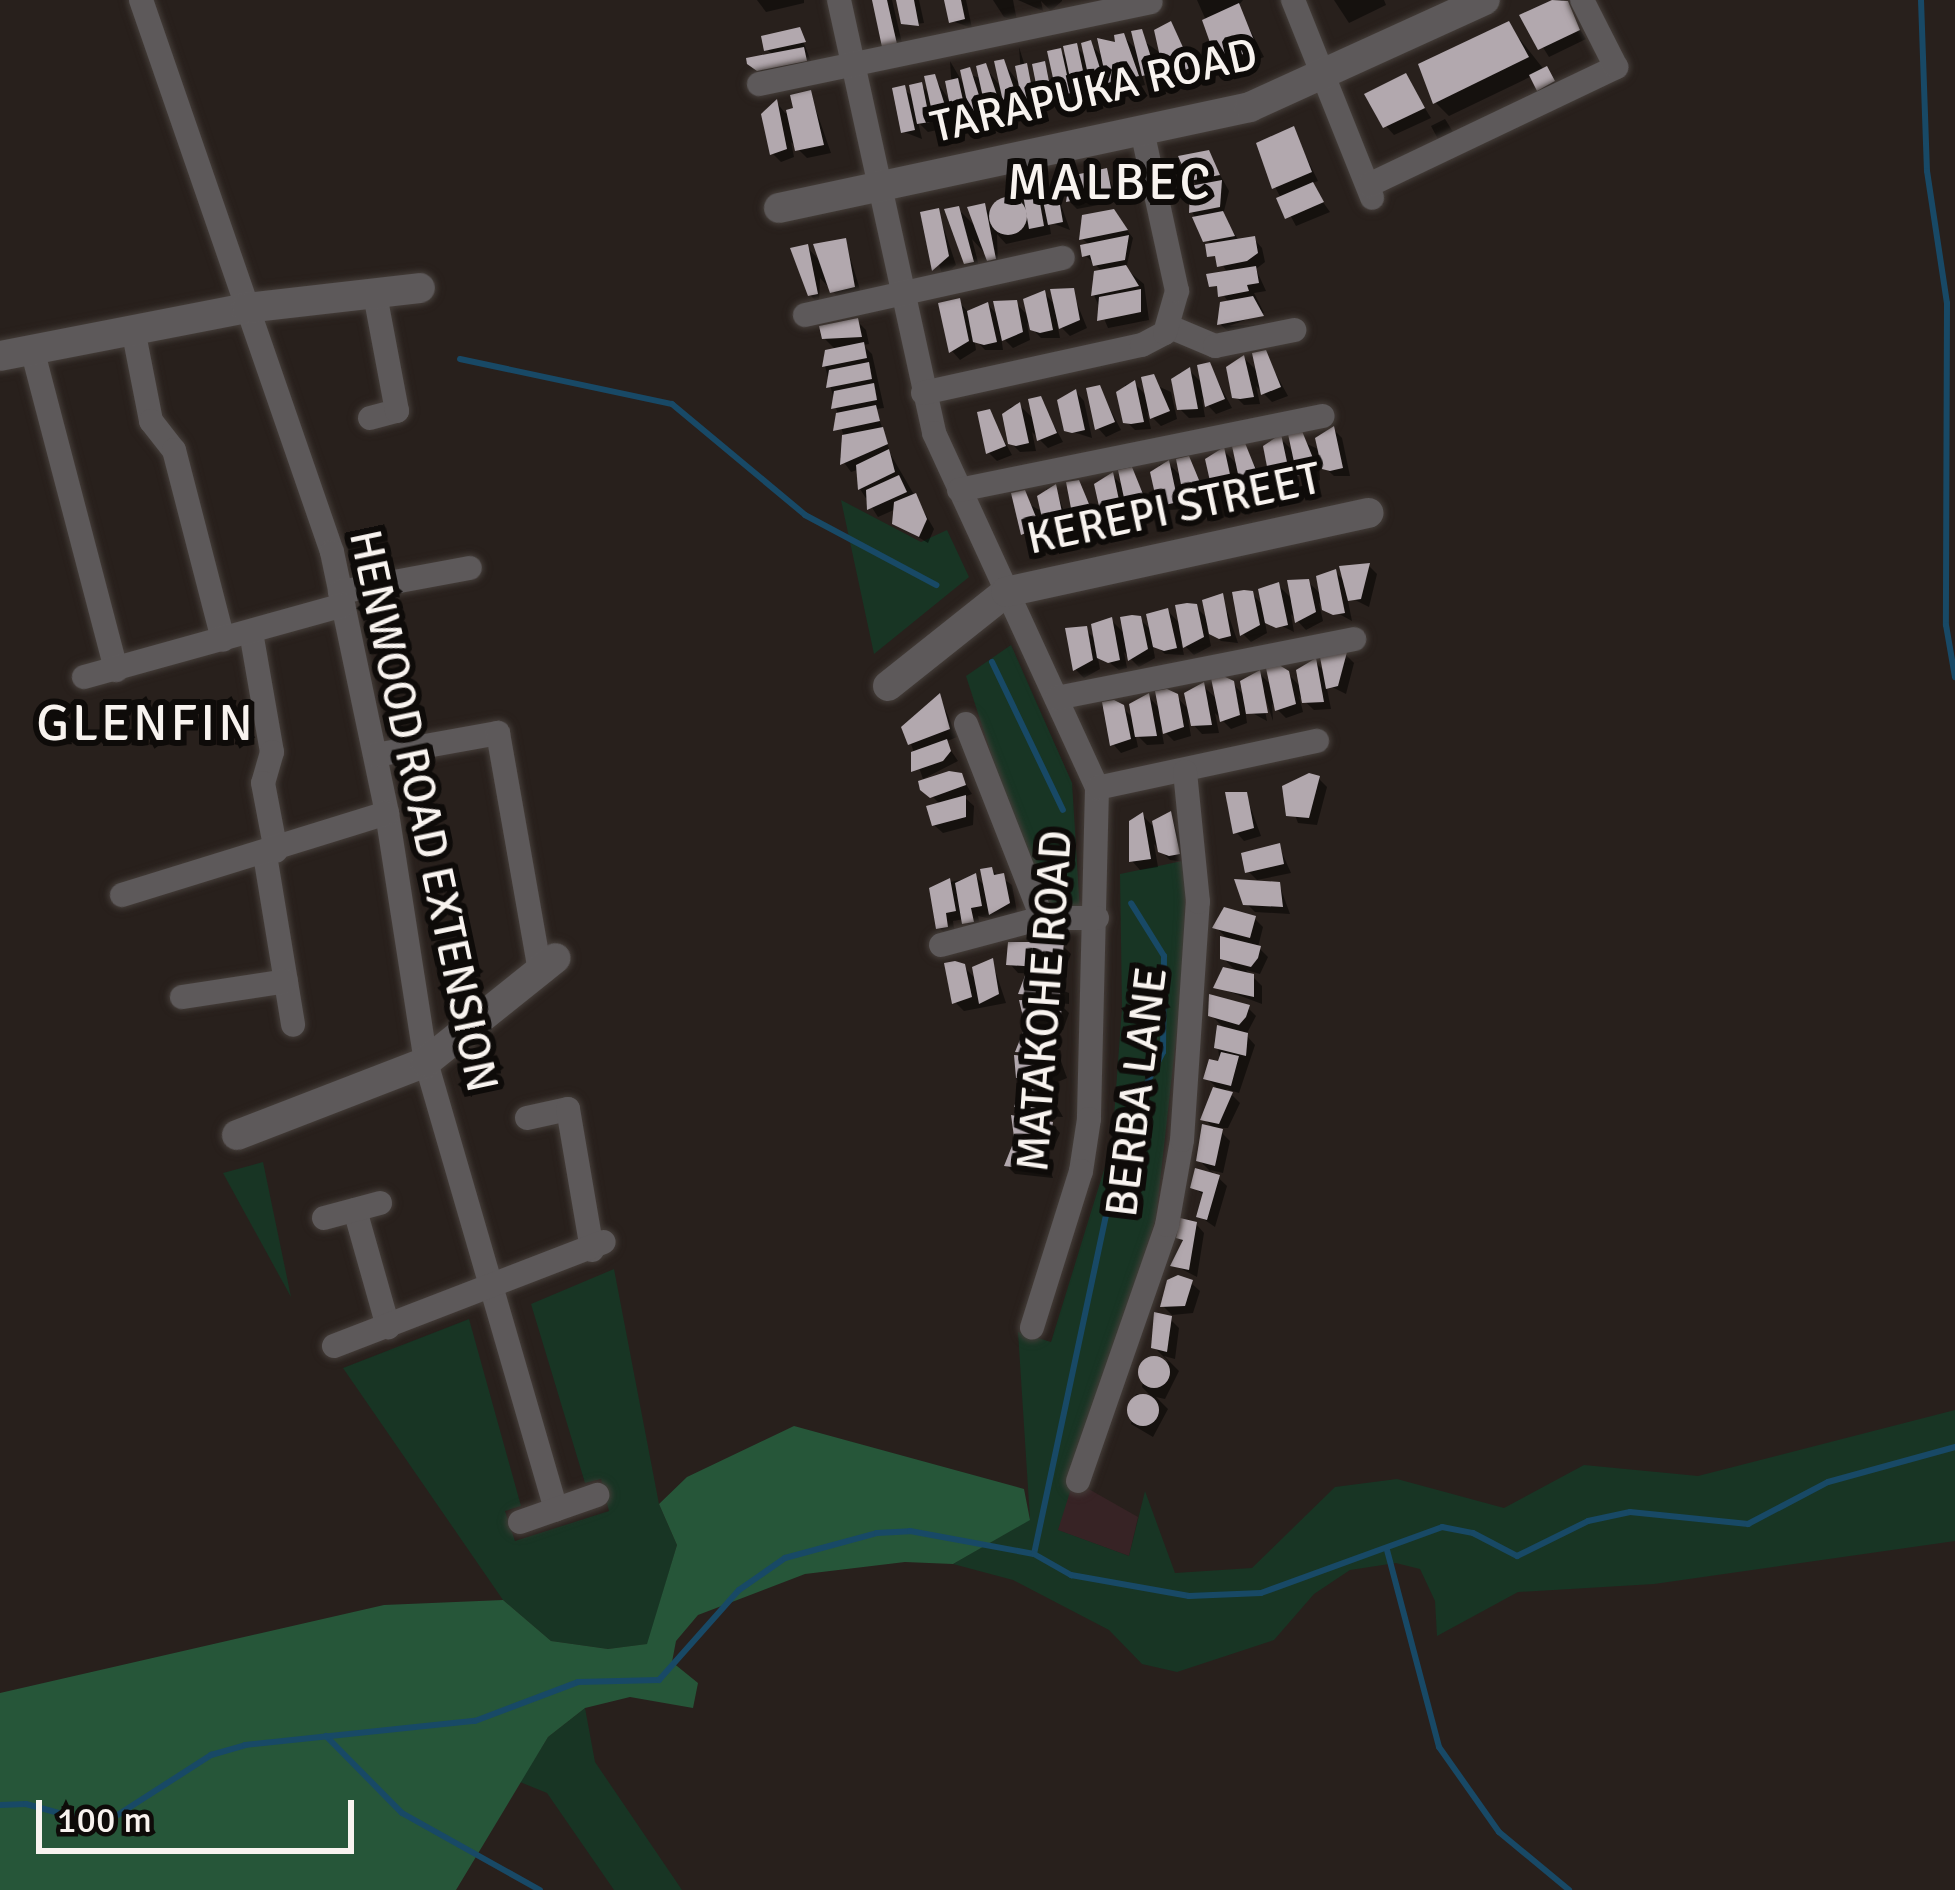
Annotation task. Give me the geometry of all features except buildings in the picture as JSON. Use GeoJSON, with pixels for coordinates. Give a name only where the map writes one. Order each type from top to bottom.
{"type":"FeatureCollection","features":[{"type":"Feature","properties":{"kind":"street","name":"HENWOOD ROAD EXTENSION"},"geometry":{"type":"LineString","coordinates":[[141,0],[342,598],[376,755],[426,1062],[556,1510]]}},
{"type":"Feature","properties":{"kind":"street","name":"MATAKOHE ROAD"},"geometry":{"type":"LineString","coordinates":[[839,0],[923,393],[959,490],[1097,788],[1097,918],[1081,1171],[1032,1327]]}},
{"type":"Feature","properties":{"kind":"street"},"geometry":{"type":"LineString","coordinates":[[1293,0],[1371,193],[1616,68],[1582,0]]}},
{"type":"Feature","properties":{"kind":"street","name":"TARAPUKA ROAD"},"geometry":{"type":"LineString","coordinates":[[779,208],[1250,107],[1485,0]]}},
{"type":"Feature","properties":{"kind":"street"},"geometry":{"type":"LineString","coordinates":[[759,84],[1150,2]]}},
{"type":"Feature","properties":{"kind":"street"},"geometry":{"type":"LineString","coordinates":[[923,393],[1142,345],[1170,327],[1177,291],[1142,131]]}},
{"type":"Feature","properties":{"kind":"street"},"geometry":{"type":"LineString","coordinates":[[805,315],[1063,258]]}},
{"type":"Feature","properties":{"kind":"street"},"geometry":{"type":"LineString","coordinates":[[1,356],[247,308],[420,288]]}},
{"type":"Feature","properties":{"kind":"street"},"geometry":{"type":"LineString","coordinates":[[370,418],[397,411],[375,296]]}},
{"type":"Feature","properties":{"kind":"street"},"geometry":{"type":"LineString","coordinates":[[1170,327],[1215,346],[1294,330]]}},
{"type":"Feature","properties":{"kind":"street"},"geometry":{"type":"LineString","coordinates":[[133,329],[151,421],[174,450],[223,640]]}},
{"type":"Feature","properties":{"kind":"street"},"geometry":{"type":"LineString","coordinates":[[32,349],[116,670]]}},
{"type":"Feature","properties":{"kind":"street"},"geometry":{"type":"LineString","coordinates":[[959,490],[1323,416]]}},
{"type":"Feature","properties":{"kind":"street","name":"KEREPI STREET"},"geometry":{"type":"LineString","coordinates":[[887,686],[1006,592],[1369,513]]}},
{"type":"Feature","properties":{"kind":"street"},"geometry":{"type":"LineString","coordinates":[[84,677],[251,632],[342,598],[470,568]]}},
{"type":"Feature","properties":{"kind":"street"},"geometry":{"type":"LineString","coordinates":[[251,632],[272,752],[263,783],[293,1025]]}},
{"type":"Feature","properties":{"kind":"street"},"geometry":{"type":"LineString","coordinates":[[1057,698],[1354,639]]}},
{"type":"Feature","properties":{"kind":"street"},"geometry":{"type":"LineString","coordinates":[[966,724],[1042,918]]}},
{"type":"Feature","properties":{"kind":"street"},"geometry":{"type":"LineString","coordinates":[[237,1135],[426,1062],[548,964],[498,733],[376,755]]}},
{"type":"Feature","properties":{"kind":"street"},"geometry":{"type":"LineString","coordinates":[[1097,788],[1317,742]]}},
{"type":"Feature","properties":{"kind":"street","name":"BERBA LANE"},"geometry":{"type":"LineString","coordinates":[[1078,1480],[1167,1225],[1182,1140],[1198,902],[1185,772]]}},
{"type":"Feature","properties":{"kind":"street"},"geometry":{"type":"LineString","coordinates":[[122,895],[271,853],[386,813]]}},
{"type":"Feature","properties":{"kind":"street"},"geometry":{"type":"LineString","coordinates":[[941,945],[1042,918],[1097,918]]}},
{"type":"Feature","properties":{"kind":"street"},"geometry":{"type":"LineString","coordinates":[[182,997],[286,981]]}},
{"type":"Feature","properties":{"kind":"street"},"geometry":{"type":"LineString","coordinates":[[334,1346],[598,1246],[568,1109],[527,1118]]}},
{"type":"Feature","properties":{"kind":"street"},"geometry":{"type":"LineString","coordinates":[[324,1218],[380,1203]]}},
{"type":"Feature","properties":{"kind":"street"},"geometry":{"type":"LineString","coordinates":[[355,1210],[388,1328]]}},
{"type":"Feature","properties":{"kind":"street"},"geometry":{"type":"LineString","coordinates":[[520,1522],[597,1496]]}},
{"type":"Feature","properties":{"kind":"shaded area"},"geometry":{"type":"Polygon","coordinates":[[[1071,1479],[1138,1517],[1129,1556],[1057,1530],[1071,1479]]]}},
{"type":"Feature","properties":{"kind":"green space"},"geometry":{"type":"Polygon","coordinates":[[[841,500],[921,542],[947,530],[969,577],[874,654],[841,500]]]}},
{"type":"Feature","properties":{"kind":"green space"},"geometry":{"type":"Polygon","coordinates":[[[1011,645],[1072,783],[1080,912],[1048,907],[1030,874],[966,676],[1011,645]]]}},
{"type":"Feature","properties":{"kind":"green space"},"geometry":{"type":"Polygon","coordinates":[[[1187,860],[1181,995],[1156,1218],[1058,1530],[1129,1556],[1145,1491],[1175,1573],[1252,1568],[1335,1487],[1397,1479],[1504,1508],[1584,1465],[1698,1476],[1955,1410],[1955,1541],[1654,1584],[1518,1592],[1437,1636],[1435,1601],[1420,1569],[1396,1563],[1350,1570],[1314,1594],[1274,1640],[1177,1672],[1142,1664],[1109,1630],[1013,1580],[953,1564],[1030,1519],[1018,1332],[1051,1342],[1112,1144],[1122,1008],[1120,874],[1187,860]]]}},
{"type":"Feature","properties":{"kind":"green space"},"geometry":{"type":"Polygon","coordinates":[[[263,1162],[291,1297],[223,1173],[263,1162]]]}},
{"type":"Feature","properties":{"kind":"green space"},"geometry":{"type":"Polygon","coordinates":[[[614,1269],[659,1504],[677,1545],[648,1644],[608,1649],[551,1641],[503,1600],[343,1368],[469,1319],[521,1506],[505,1511],[515,1541],[609,1511],[601,1479],[585,1483],[531,1304],[614,1269]]]}},
{"type":"Feature","properties":{"kind":"green space"},"geometry":{"type":"Polygon","coordinates":[[[794,1426],[1024,1489],[1030,1520],[953,1564],[905,1562],[805,1574],[698,1615],[676,1641],[672,1662],[698,1683],[693,1708],[630,1697],[585,1708],[548,1737],[456,1890],[0,1890],[0,1693],[384,1605],[503,1600],[551,1641],[608,1649],[647,1644],[677,1545],[659,1504],[687,1477],[794,1426]]]}},
{"type":"Feature","properties":{"kind":"green space"},"geometry":{"type":"Polygon","coordinates":[[[585,1708],[595,1762],[682,1890],[614,1890],[547,1793],[520,1782],[548,1737],[585,1708]]]}},
{"type":"Feature","properties":{"kind":"waterway"},"geometry":{"type":"LineString","coordinates":[[1921,0],[1927,171],[1947,303],[1946,625],[1955,677]]}},
{"type":"Feature","properties":{"kind":"waterway"},"geometry":{"type":"LineString","coordinates":[[460,359],[672,404],[805,515],[936,585]]}},
{"type":"Feature","properties":{"kind":"waterway"},"geometry":{"type":"LineString","coordinates":[[992,662],[1063,810]]}},
{"type":"Feature","properties":{"kind":"waterway"},"geometry":{"type":"LineString","coordinates":[[1034,1554],[1125,1126],[1163,1052],[1164,956],[1131,903]]}},
{"type":"Feature","properties":{"kind":"waterway"},"geometry":{"type":"LineString","coordinates":[[0,1805],[26,1804],[102,1825],[211,1755],[245,1745],[475,1721],[578,1682],[659,1680],[739,1590],[785,1558],[877,1533],[910,1531],[1034,1554],[1071,1575],[1189,1596],[1261,1593],[1442,1527],[1473,1533],[1517,1556],[1588,1521],[1630,1512],[1748,1524],[1828,1482],[1955,1447]]}},
{"type":"Feature","properties":{"kind":"waterway"},"geometry":{"type":"LineString","coordinates":[[1387,1550],[1439,1747],[1499,1832],[1569,1890]]}},
{"type":"Feature","properties":{"kind":"waterway"},"geometry":{"type":"LineString","coordinates":[[326,1736],[402,1813],[540,1890]]}},
{"type":"Feature","properties":{"kind":"district","name":"MALBEC"},"geometry":{"type":"Point","coordinates":[1110,183]}},
{"type":"Feature","properties":{"kind":"district","name":"GLENFIN"},"geometry":{"type":"Point","coordinates":[146,724]}}]}
